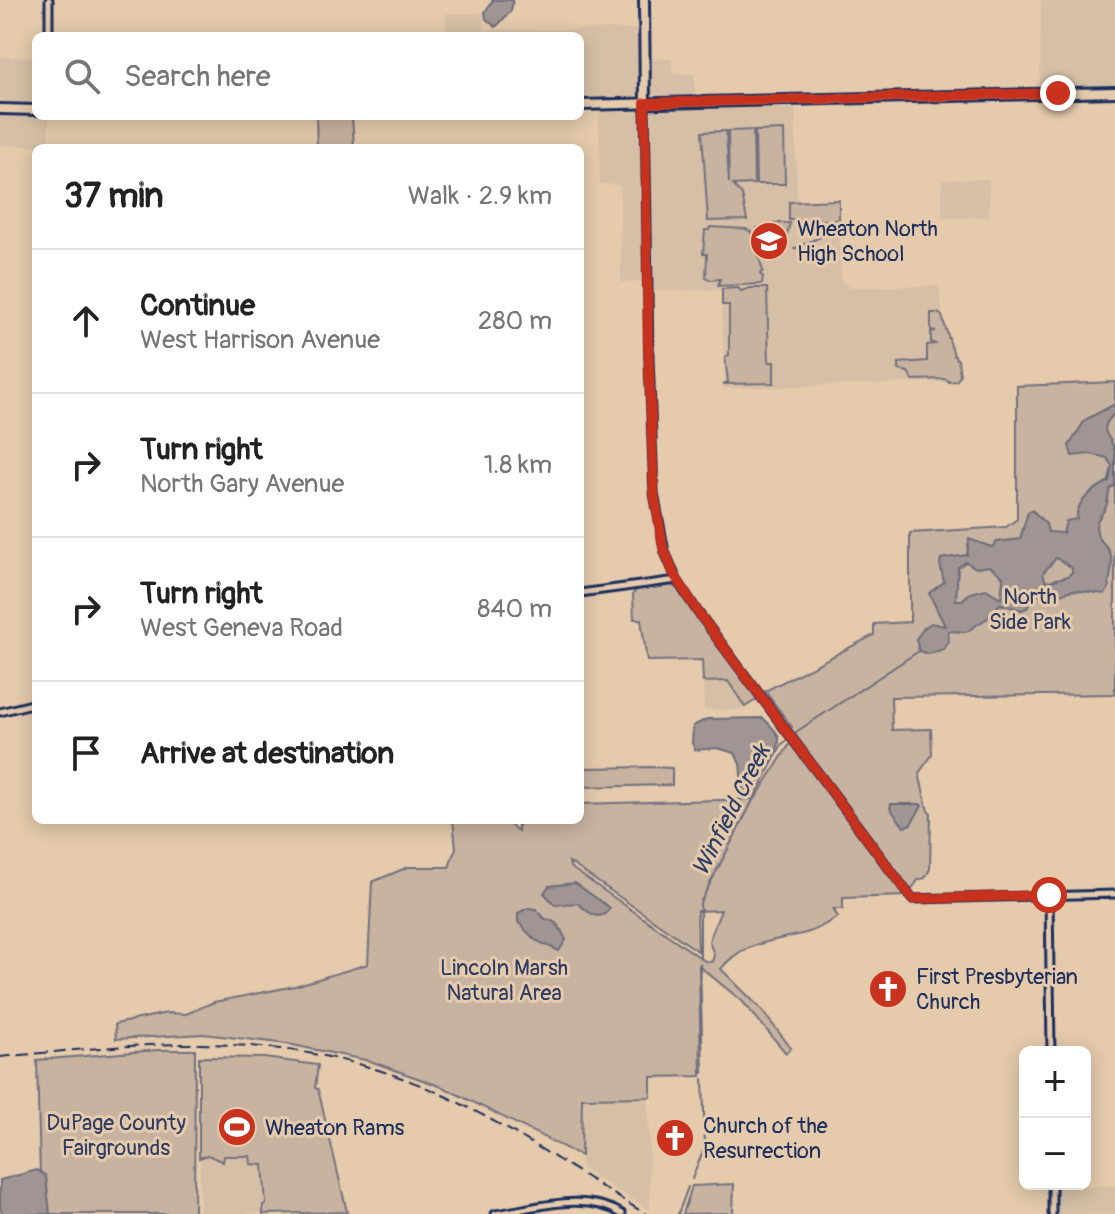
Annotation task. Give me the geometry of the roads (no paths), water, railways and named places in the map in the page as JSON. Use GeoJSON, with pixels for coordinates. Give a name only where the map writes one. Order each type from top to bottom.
{"type":"FeatureCollection","features":[{"type":"Feature","properties":{"kind":"main road"},"geometry":{"type":"LineString","coordinates":[[644,0],[645,103]]}},
{"type":"Feature","properties":{"kind":"main road"},"geometry":{"type":"LineString","coordinates":[[584,105],[1115,92]]}},
{"type":"Feature","properties":{"kind":"main road"},"geometry":{"type":"LineString","coordinates":[[0,109],[32,110]]}},
{"type":"Feature","properties":{"kind":"street"},"geometry":{"type":"LineString","coordinates":[[49,0],[49,32]]}},
{"type":"Feature","properties":{"kind":"street"},"geometry":{"type":"LineString","coordinates":[[645,103],[652,472],[660,538],[677,580],[912,899],[1115,894]]}},
{"type":"Feature","properties":{"kind":"street"},"geometry":{"type":"LineString","coordinates":[[584,592],[677,580]]}},
{"type":"Feature","properties":{"kind":"street"},"geometry":{"type":"LineString","coordinates":[[0,712],[32,704]]}},
{"type":"Feature","properties":{"kind":"street"},"geometry":{"type":"LineString","coordinates":[[1049,895],[1051,1046]]}},
{"type":"Feature","properties":{"kind":"street"},"geometry":{"type":"LineString","coordinates":[[1052,1190],[1052,1214]]}},
{"type":"Feature","properties":{"kind":"street"},"geometry":{"type":"LineString","coordinates":[[495,1214],[585,1201],[606,1205],[622,1214]]}},
{"type":"Feature","properties":{"kind":"waterway"},"geometry":{"type":"LineString","coordinates":[[794,249],[833,231]]}},
{"type":"Feature","properties":{"kind":"waterway","name":"Winfield Creek"},"geometry":{"type":"LineString","coordinates":[[793,734],[919,651]]}},
{"type":"Feature","properties":{"kind":"waterway","name":"Winfield Creek"},"geometry":{"type":"LineString","coordinates":[[700,959],[700,903],[782,744],[789,739]]}},
{"type":"Feature","properties":{"kind":"waterway","name":"Winfield Creek"},"geometry":{"type":"LineString","coordinates":[[700,964],[703,1073]]}},
{"type":"Feature","properties":{"kind":"waterway","name":"Winfield Creek"},"geometry":{"type":"LineString","coordinates":[[692,1179],[705,1146],[703,1079]]}},
{"type":"Feature","properties":{"kind":"waterway","name":"Winfield Creek"},"geometry":{"type":"LineString","coordinates":[[678,1214],[688,1187]]}},
{"type":"Feature","properties":{"kind":"railway"},"geometry":{"type":"LineString","coordinates":[[0,1057],[109,1047],[214,1044],[267,1047],[319,1055],[372,1068],[454,1100],[510,1130],[646,1214]]}},
{"type":"Feature","properties":{"kind":"place","name":"Wheaton North High School"},"geometry":{"type":"Point","coordinates":[769,241]}},
{"type":"Feature","properties":{"kind":"place","name":"First Presbyterian Church"},"geometry":{"type":"Point","coordinates":[888,989]}},
{"type":"Feature","properties":{"kind":"place","name":"Wheaton Rams"},"geometry":{"type":"Point","coordinates":[237,1127]}},
{"type":"Feature","properties":{"kind":"place","name":"Church of the Resurrection"},"geometry":{"type":"Point","coordinates":[675,1138]}},
{"type":"Feature","properties":{"kind":"park label","name":"North Side Park"},"geometry":{"type":"Point","coordinates":[1030,608]}},
{"type":"Feature","properties":{"kind":"park label","name":"Lincoln Marsh Natural Area"},"geometry":{"type":"Point","coordinates":[504,980]}},
{"type":"Feature","properties":{"kind":"park label","name":"DuPage County Fairgrounds"},"geometry":{"type":"Point","coordinates":[116,1134]}}]}
